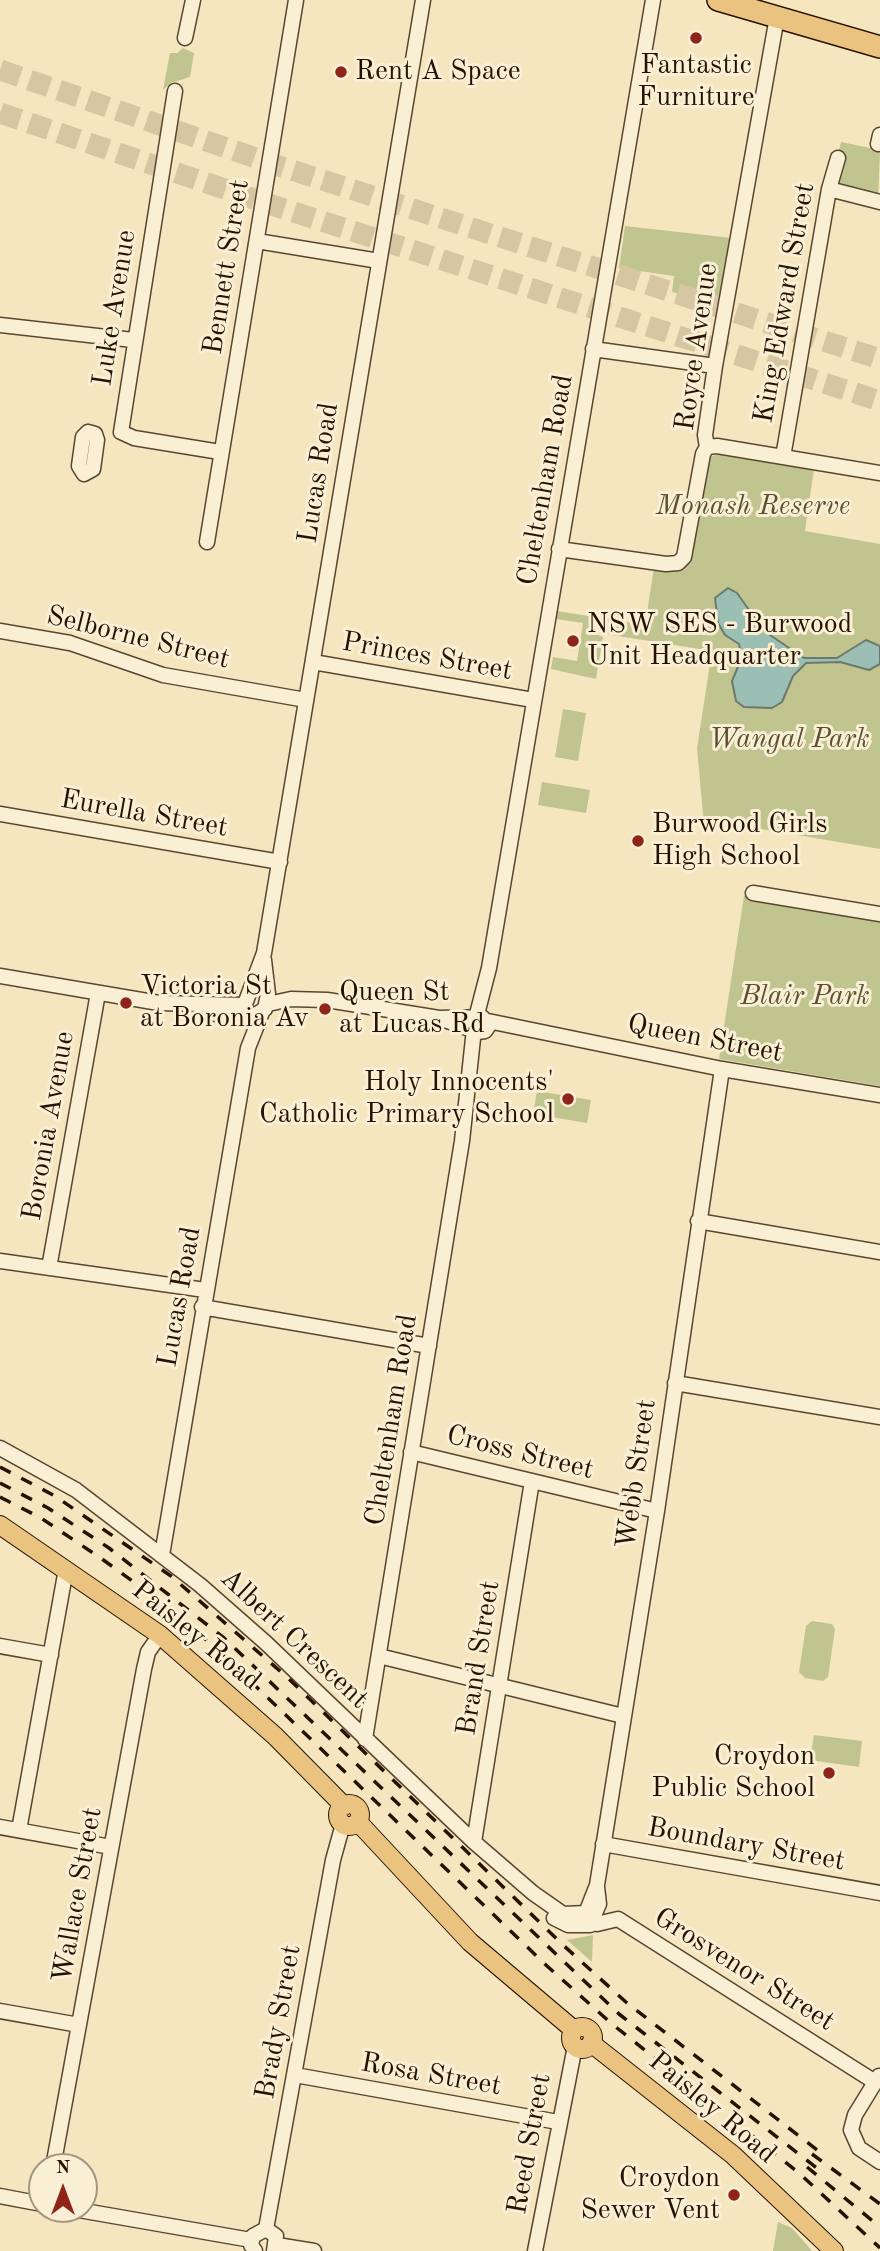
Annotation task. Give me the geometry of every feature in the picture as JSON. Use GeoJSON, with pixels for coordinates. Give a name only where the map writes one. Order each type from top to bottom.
{"type":"FeatureCollection","features":[{"type":"Feature","properties":{"kind":"highway"},"geometry":{"type":"LineString","coordinates":[[718,0],[773,8],[880,33]]}},
{"type":"Feature","properties":{"kind":"highway"},"geometry":{"type":"LineString","coordinates":[[773,8],[880,47]]}},
{"type":"Feature","properties":{"kind":"main road","name":"Paisley Road"},"geometry":{"type":"LineString","coordinates":[[0,1525],[160,1635],[275,1736],[348,1817],[470,1942],[580,2040],[733,2155],[834,2251]]}},
{"type":"Feature","properties":{"kind":"main road","name":"Paisley Road"},"geometry":{"type":"LineString","coordinates":[[796,2216],[825,2251]]}},
{"type":"Feature","properties":{"kind":"street"},"geometry":{"type":"LineString","coordinates":[[186,38],[193,0]]}},
{"type":"Feature","properties":{"kind":"street","name":"Bennett Street"},"geometry":{"type":"LineString","coordinates":[[207,542],[296,0]]}},
{"type":"Feature","properties":{"kind":"street","name":"Lucas Road"},"geometry":{"type":"LineString","coordinates":[[248,1048],[244,1010],[264,953],[423,0]]}},
{"type":"Feature","properties":{"kind":"street","name":"Cheltenham Road"},"geometry":{"type":"LineString","coordinates":[[365,1739],[533,700],[653,0]]}},
{"type":"Feature","properties":{"kind":"street","name":"Royce Avenue"},"geometry":{"type":"LineString","coordinates":[[559,549],[678,563],[686,551],[703,454],[707,447],[705,435],[715,366],[773,8]]}},
{"type":"Feature","properties":{"kind":"street","name":"Luke Avenue"},"geometry":{"type":"LineString","coordinates":[[121,432],[133,340],[176,91]]}},
{"type":"Feature","properties":{"kind":"street","name":"King Edward Street"},"geometry":{"type":"LineString","coordinates":[[783,457],[829,189],[838,158]]}},
{"type":"Feature","properties":{"kind":"street"},"geometry":{"type":"LineString","coordinates":[[829,189],[880,202]]}},
{"type":"Feature","properties":{"kind":"street"},"geometry":{"type":"LineString","coordinates":[[257,241],[379,261]]}},
{"type":"Feature","properties":{"kind":"street"},"geometry":{"type":"LineString","coordinates":[[0,325],[133,340]]}},
{"type":"Feature","properties":{"kind":"street"},"geometry":{"type":"LineString","coordinates":[[593,349],[715,366]]}},
{"type":"Feature","properties":{"kind":"street"},"geometry":{"type":"LineString","coordinates":[[97,437],[121,432],[134,438],[220,452]]}},
{"type":"Feature","properties":{"kind":"street"},"geometry":{"type":"LineString","coordinates":[[707,447],[717,446],[880,473]]}},
{"type":"Feature","properties":{"kind":"street","name":"Selborne Street"},"geometry":{"type":"LineString","coordinates":[[0,631],[70,643],[163,675],[306,700]]}},
{"type":"Feature","properties":{"kind":"street","name":"Princes Street"},"geometry":{"type":"LineString","coordinates":[[313,662],[533,700]]}},
{"type":"Feature","properties":{"kind":"street","name":"Eurella Street"},"geometry":{"type":"LineString","coordinates":[[0,814],[280,862]]}},
{"type":"Feature","properties":{"kind":"street"},"geometry":{"type":"LineString","coordinates":[[752,893],[880,914]]}},
{"type":"Feature","properties":{"kind":"street","name":"Lucas Road"},"geometry":{"type":"LineString","coordinates":[[162,1555],[248,1048],[266,1001],[264,953]]}},
{"type":"Feature","properties":{"kind":"street","name":"Queen Street"},"geometry":{"type":"LineString","coordinates":[[0,976],[98,993],[244,1010],[250,1018],[266,1001],[327,1000],[522,1030],[722,1069],[880,1095]]}},
{"type":"Feature","properties":{"kind":"street","name":"Boronia Avenue"},"geometry":{"type":"LineString","coordinates":[[49,1268],[98,993]]}},
{"type":"Feature","properties":{"kind":"street","name":"Webb Street"},"geometry":{"type":"LineString","coordinates":[[590,1917],[599,1904],[597,1885],[603,1844],[657,1511],[722,1069]]}},
{"type":"Feature","properties":{"kind":"street"},"geometry":{"type":"LineString","coordinates":[[698,1221],[880,1252]]}},
{"type":"Feature","properties":{"kind":"street"},"geometry":{"type":"LineString","coordinates":[[0,1261],[205,1290]]}},
{"type":"Feature","properties":{"kind":"street"},"geometry":{"type":"LineString","coordinates":[[202,1307],[429,1346]]}},
{"type":"Feature","properties":{"kind":"street"},"geometry":{"type":"LineString","coordinates":[[675,1383],[880,1417]]}},
{"type":"Feature","properties":{"kind":"street","name":"Albert Crescent"},"geometry":{"type":"LineString","coordinates":[[0,1448],[76,1490],[162,1555],[265,1643],[474,1842],[533,1893],[550,1916],[561,1918],[575,1926],[590,1925],[590,1917]]}},
{"type":"Feature","properties":{"kind":"street","name":"Cross Street"},"geometry":{"type":"LineString","coordinates":[[411,1452],[657,1511]]}},
{"type":"Feature","properties":{"kind":"street","name":"Brand Street"},"geometry":{"type":"LineString","coordinates":[[474,1842],[532,1481]]}},
{"type":"Feature","properties":{"kind":"street"},"geometry":{"type":"LineString","coordinates":[[19,1830],[66,1569]]}},
{"type":"Feature","properties":{"kind":"street","name":"Wallace Street"},"geometry":{"type":"LineString","coordinates":[[56,2153],[144,1669],[148,1652],[160,1635]]}},
{"type":"Feature","properties":{"kind":"street"},"geometry":{"type":"LineString","coordinates":[[0,1646],[51,1655]]}},
{"type":"Feature","properties":{"kind":"street"},"geometry":{"type":"LineString","coordinates":[[379,1656],[624,1716]]}},
{"type":"Feature","properties":{"kind":"street","name":"Brady Street"},"geometry":{"type":"LineString","coordinates":[[265,2229],[333,1860],[348,1817]]}},
{"type":"Feature","properties":{"kind":"street"},"geometry":{"type":"LineString","coordinates":[[0,1827],[111,1847]]}},
{"type":"Feature","properties":{"kind":"street","name":"Boundary Street"},"geometry":{"type":"LineString","coordinates":[[603,1844],[880,1893]]}},
{"type":"Feature","properties":{"kind":"street","name":"Grosvenor Street"},"geometry":{"type":"LineString","coordinates":[[590,1917],[597,1924],[618,1919],[878,2078]]}},
{"type":"Feature","properties":{"kind":"street"},"geometry":{"type":"LineString","coordinates":[[0,2011],[79,2025]]}},
{"type":"Feature","properties":{"kind":"street","name":"Reed Street"},"geometry":{"type":"LineString","coordinates":[[536,2251],[558,2122],[580,2040]]}},
{"type":"Feature","properties":{"kind":"street","name":"Rosa Street"},"geometry":{"type":"LineString","coordinates":[[295,2075],[558,2122]]}},
{"type":"Feature","properties":{"kind":"street"},"geometry":{"type":"LineString","coordinates":[[878,2078],[855,2115],[851,2130],[859,2148],[880,2162]]}},
{"type":"Feature","properties":{"kind":"street"},"geometry":{"type":"LineString","coordinates":[[0,2196],[28,2201]]}},
{"type":"Feature","properties":{"kind":"street"},"geometry":{"type":"LineString","coordinates":[[98,2214],[253,2246],[255,2233],[265,2229],[274,2232],[276,2248],[314,2251]]}},
{"type":"Feature","properties":{"kind":"green space"},"geometry":{"type":"Polygon","coordinates":[[[183,48],[194,53],[190,77],[171,83],[163,90],[170,53],[177,53],[183,48]]]}},
{"type":"Feature","properties":{"kind":"green space"},"geometry":{"type":"Polygon","coordinates":[[[841,142],[880,150],[878,202],[829,189],[841,142]]]}},
{"type":"Feature","properties":{"kind":"green space"},"geometry":{"type":"Polygon","coordinates":[[[625,226],[732,238],[721,302],[672,292],[674,276],[619,268],[625,226]]]}},
{"type":"Feature","properties":{"kind":"green space","name":"Wangal Park"},"geometry":{"type":"Polygon","coordinates":[[[722,454],[814,469],[805,531],[880,544],[880,849],[755,828],[754,833],[704,825],[697,748],[712,651],[605,634],[606,626],[591,624],[589,631],[603,637],[596,679],[551,669],[553,657],[577,661],[583,623],[556,619],[557,611],[645,625],[654,568],[675,571],[684,567],[707,463],[712,456],[722,454]]]}},
{"type":"Feature","properties":{"kind":"green space"},"geometry":{"type":"Polygon","coordinates":[[[563,709],[586,713],[578,761],[555,757],[563,709]]]}},
{"type":"Feature","properties":{"kind":"green space"},"geometry":{"type":"Polygon","coordinates":[[[542,782],[590,790],[586,813],[538,805],[542,782]]]}},
{"type":"Feature","properties":{"kind":"green space","name":"Blair Park"},"geometry":{"type":"Polygon","coordinates":[[[744,896],[880,920],[880,1086],[719,1059],[744,896]]]}},
{"type":"Feature","properties":{"kind":"green space"},"geometry":{"type":"Polygon","coordinates":[[[537,1091],[591,1100],[587,1123],[533,1114],[537,1091]]]}},
{"type":"Feature","properties":{"kind":"green space"},"geometry":{"type":"Polygon","coordinates":[[[812,1621],[832,1624],[835,1629],[828,1677],[823,1681],[805,1678],[799,1672],[806,1626],[812,1621]]]}},
{"type":"Feature","properties":{"kind":"green space"},"geometry":{"type":"Polygon","coordinates":[[[814,1735],[862,1741],[859,1767],[810,1760],[814,1735]]]}},
{"type":"Feature","properties":{"kind":"green space"},"geometry":{"type":"Polygon","coordinates":[[[593,1935],[592,1962],[567,1940],[593,1935]]]}},
{"type":"Feature","properties":{"kind":"green space"},"geometry":{"type":"Polygon","coordinates":[[[778,2222],[792,2228],[812,2251],[773,2251],[778,2222]]]}},
{"type":"Feature","properties":{"kind":"water"},"geometry":{"type":"Polygon","coordinates":[[[728,588],[737,593],[764,631],[804,658],[837,658],[866,640],[880,646],[880,664],[869,670],[840,662],[806,663],[793,676],[782,702],[772,708],[744,707],[736,701],[732,681],[742,657],[739,644],[725,635],[718,623],[715,598],[728,588]]]}},
{"type":"Feature","properties":{"kind":"tunnel"},"geometry":{"type":"LineString","coordinates":[[0,70],[282,167],[880,359]]}},
{"type":"Feature","properties":{"kind":"tunnel"},"geometry":{"type":"LineString","coordinates":[[0,113],[272,205],[880,401]]}},
{"type":"Feature","properties":{"kind":"railway"},"geometry":{"type":"LineString","coordinates":[[0,1467],[55,1496],[171,1576],[288,1678],[563,1945],[627,2003],[825,2156]]}},
{"type":"Feature","properties":{"kind":"railway"},"geometry":{"type":"LineString","coordinates":[[0,1483],[48,1508],[109,1548],[224,1638],[619,2014],[818,2169]]}},
{"type":"Feature","properties":{"kind":"railway"},"geometry":{"type":"LineString","coordinates":[[0,1497],[41,1518],[102,1559],[156,1598],[217,1649],[547,1966],[612,2024],[799,2173],[880,2248]]}},
{"type":"Feature","properties":{"kind":"railway"},"geometry":{"type":"LineString","coordinates":[[812,2154],[880,2204]]}},
{"type":"Feature","properties":{"kind":"railway"},"geometry":{"type":"LineString","coordinates":[[807,2167],[880,2227]]}},
{"type":"Feature","properties":{"kind":"place","name":"Fantastic Furniture"},"geometry":{"type":"Point","coordinates":[696,38]}},
{"type":"Feature","properties":{"kind":"place","name":"Rent A Space"},"geometry":{"type":"Point","coordinates":[341,72]}},
{"type":"Feature","properties":{"kind":"place","name":"NSW SES - Burwood Unit Headquarter"},"geometry":{"type":"Point","coordinates":[573,641]}},
{"type":"Feature","properties":{"kind":"place","name":"Burwood Girls High School"},"geometry":{"type":"Point","coordinates":[638,841]}},
{"type":"Feature","properties":{"kind":"place","name":"Victoria St at Boronia Av"},"geometry":{"type":"Point","coordinates":[126,1003]}},
{"type":"Feature","properties":{"kind":"place","name":"Queen St at Lucas Rd"},"geometry":{"type":"Point","coordinates":[325,1009]}},
{"type":"Feature","properties":{"kind":"place","name":"Holy Innocents' Catholic Primary School"},"geometry":{"type":"Point","coordinates":[568,1099]}},
{"type":"Feature","properties":{"kind":"place","name":"Croydon Public School"},"geometry":{"type":"Point","coordinates":[829,1773]}},
{"type":"Feature","properties":{"kind":"place","name":"Croydon Sewer Vent"},"geometry":{"type":"Point","coordinates":[734,2195]}},
{"type":"Feature","properties":{"kind":"park label","name":"Monash Reserve"},"geometry":{"type":"Point","coordinates":[753,507]}}]}
